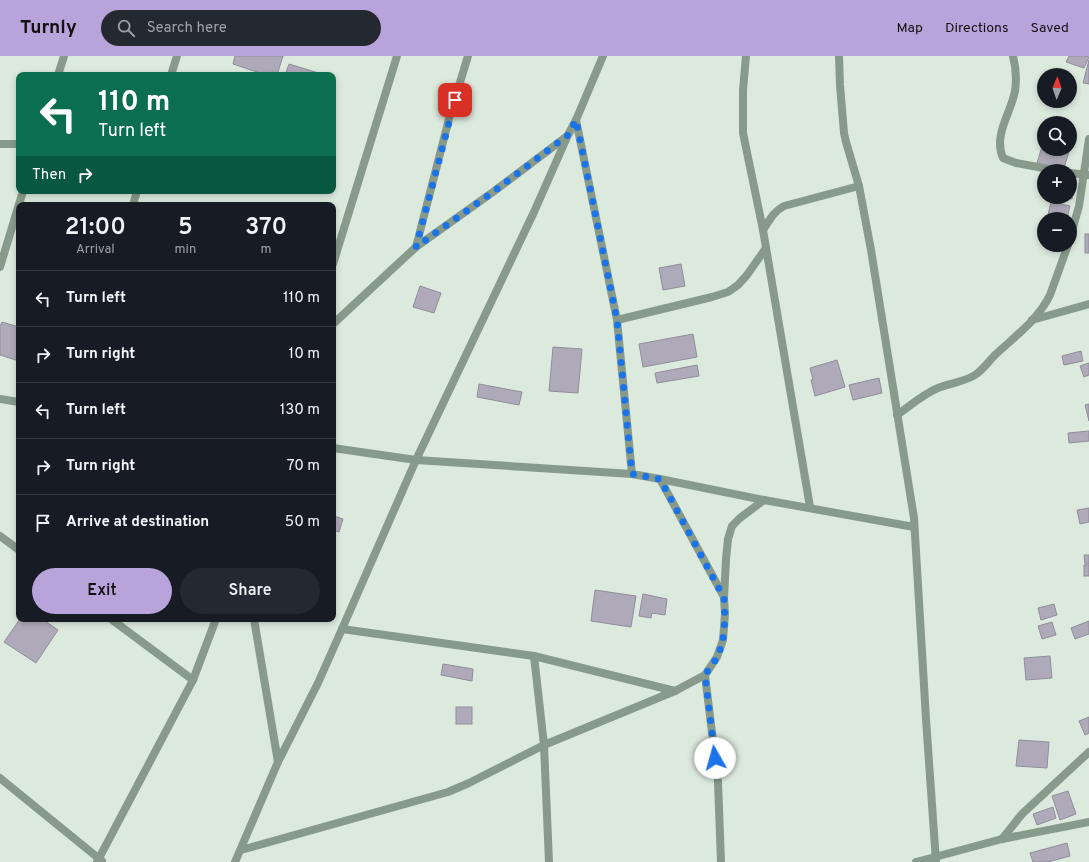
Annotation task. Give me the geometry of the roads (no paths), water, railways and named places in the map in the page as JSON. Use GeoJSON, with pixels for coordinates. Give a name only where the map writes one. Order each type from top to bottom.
{"type":"FeatureCollection","features":[{"type":"Feature","properties":{"kind":"street"},"geometry":{"type":"LineString","coordinates":[[59,72],[64,56]]}},
{"type":"Feature","properties":{"kind":"street"},"geometry":{"type":"LineString","coordinates":[[172,72],[177,56]]}},
{"type":"Feature","properties":{"kind":"street"},"geometry":{"type":"LineString","coordinates":[[336,254],[397,56]]}},
{"type":"Feature","properties":{"kind":"street"},"geometry":{"type":"LineString","coordinates":[[416,247],[450,115],[468,56]]}},
{"type":"Feature","properties":{"kind":"street"},"geometry":{"type":"LineString","coordinates":[[235,862],[278,762],[318,683],[416,460],[531,219],[603,56]]}},
{"type":"Feature","properties":{"kind":"street"},"geometry":{"type":"LineString","coordinates":[[746,56],[743,90],[744,133],[763,230],[810,507]]}},
{"type":"Feature","properties":{"kind":"street"},"geometry":{"type":"LineString","coordinates":[[839,56],[844,133],[859,186],[871,250],[914,518],[936,860]]}},
{"type":"Feature","properties":{"kind":"street"},"geometry":{"type":"LineString","coordinates":[[1013,56],[1016,68],[1015,92],[1001,132],[1001,152],[1003,158],[1016,163],[1037,167]]}},
{"type":"Feature","properties":{"kind":"street"},"geometry":{"type":"LineString","coordinates":[[576,120],[617,320],[632,474]]}},
{"type":"Feature","properties":{"kind":"street"},"geometry":{"type":"LineString","coordinates":[[336,321],[416,247],[493,192],[568,135]]}},
{"type":"Feature","properties":{"kind":"street"},"geometry":{"type":"LineString","coordinates":[[1077,213],[1086,175],[1089,139]]}},
{"type":"Feature","properties":{"kind":"street"},"geometry":{"type":"LineString","coordinates":[[0,144],[16,144]]}},
{"type":"Feature","properties":{"kind":"street"},"geometry":{"type":"LineString","coordinates":[[763,230],[778,209],[784,206],[859,186]]}},
{"type":"Feature","properties":{"kind":"street"},"geometry":{"type":"LineString","coordinates":[[0,267],[16,214]]}},
{"type":"Feature","properties":{"kind":"street"},"geometry":{"type":"LineString","coordinates":[[617,320],[728,292],[738,285],[747,275],[766,248]]}},
{"type":"Feature","properties":{"kind":"street"},"geometry":{"type":"LineString","coordinates":[[897,415],[930,392],[965,380],[981,371],[994,356],[1032,320],[1046,303],[1065,252]]}},
{"type":"Feature","properties":{"kind":"street"},"geometry":{"type":"LineString","coordinates":[[1032,320],[1089,304]]}},
{"type":"Feature","properties":{"kind":"street"},"geometry":{"type":"LineString","coordinates":[[0,399],[16,402]]}},
{"type":"Feature","properties":{"kind":"street"},"geometry":{"type":"LineString","coordinates":[[336,448],[416,460],[632,474],[764,500],[914,526]]}},
{"type":"Feature","properties":{"kind":"street"},"geometry":{"type":"LineString","coordinates":[[660,479],[724,598]]}},
{"type":"Feature","properties":{"kind":"street"},"geometry":{"type":"LineString","coordinates":[[241,850],[448,792],[544,745],[675,691],[705,675],[717,657],[723,640],[728,539],[732,526],[764,500]]}},
{"type":"Feature","properties":{"kind":"street"},"geometry":{"type":"LineString","coordinates":[[0,536],[16,548]]}},
{"type":"Feature","properties":{"kind":"street"},"geometry":{"type":"LineString","coordinates":[[115,622],[193,680]]}},
{"type":"Feature","properties":{"kind":"street"},"geometry":{"type":"LineString","coordinates":[[0,778],[100,861],[193,680],[215,622]]}},
{"type":"Feature","properties":{"kind":"street"},"geometry":{"type":"LineString","coordinates":[[254,622],[278,762]]}},
{"type":"Feature","properties":{"kind":"street"},"geometry":{"type":"LineString","coordinates":[[342,629],[534,656],[675,691]]}},
{"type":"Feature","properties":{"kind":"street"},"geometry":{"type":"LineString","coordinates":[[534,656],[544,745],[549,862]]}},
{"type":"Feature","properties":{"kind":"street"},"geometry":{"type":"LineString","coordinates":[[705,675],[718,782],[721,862]]}},
{"type":"Feature","properties":{"kind":"street"},"geometry":{"type":"LineString","coordinates":[[1002,839],[1022,814],[1089,752]]}},
{"type":"Feature","properties":{"kind":"street"},"geometry":{"type":"LineString","coordinates":[[916,862],[936,860],[952,852],[1002,839],[1089,822]]}}]}
